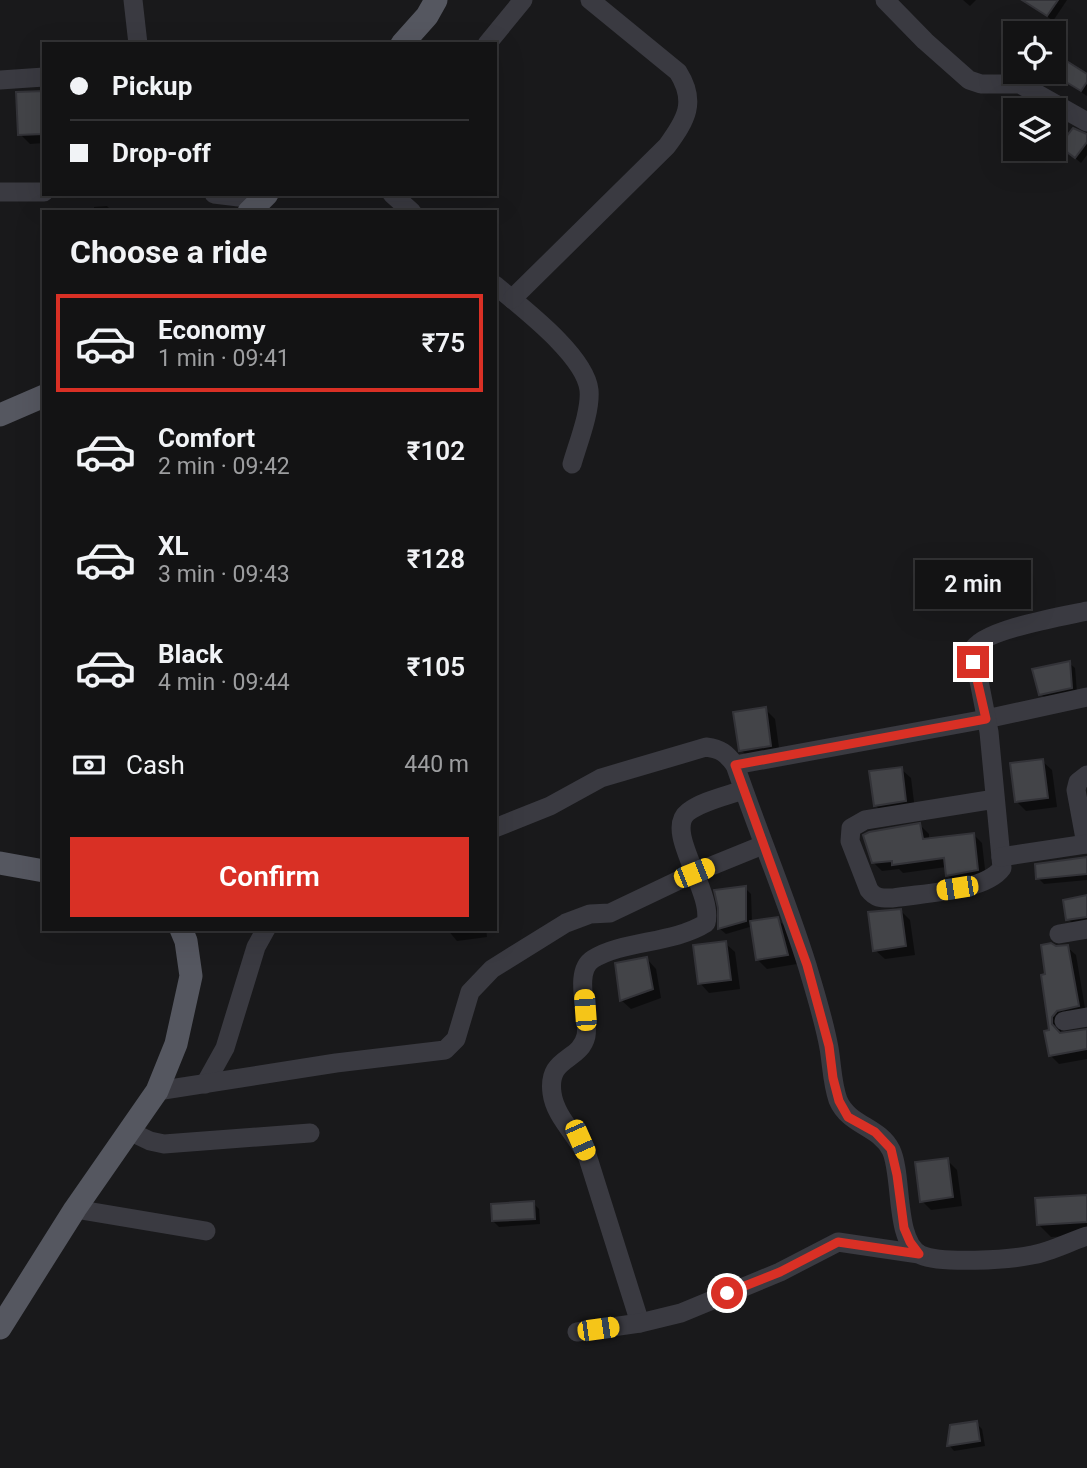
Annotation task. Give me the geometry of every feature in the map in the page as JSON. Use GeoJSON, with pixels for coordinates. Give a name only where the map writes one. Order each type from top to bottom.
{"type":"FeatureCollection","features":[{"type":"Feature","properties":{"kind":"main road"},"geometry":{"type":"LineString","coordinates":[[404,42],[427,16],[436,0]]}},
{"type":"Feature","properties":{"kind":"main road"},"geometry":{"type":"LineString","coordinates":[[0,415],[42,397]]}},
{"type":"Feature","properties":{"kind":"main road"},"geometry":{"type":"LineString","coordinates":[[0,863],[42,871]]}},
{"type":"Feature","properties":{"kind":"main road"},"geometry":{"type":"LineString","coordinates":[[0,1328],[75,1209],[156,1091],[176,1044],[191,976],[182,931]]}},
{"type":"Feature","properties":{"kind":"street"},"geometry":{"type":"LineString","coordinates":[[132,0],[138,42]]}},
{"type":"Feature","properties":{"kind":"street"},"geometry":{"type":"LineString","coordinates":[[489,42],[523,0]]}},
{"type":"Feature","properties":{"kind":"street"},"geometry":{"type":"LineString","coordinates":[[512,299],[667,146],[681,127],[686,114],[689,101],[687,86],[678,72],[590,0]]}},
{"type":"Feature","properties":{"kind":"street"},"geometry":{"type":"LineString","coordinates":[[885,0],[925,41],[969,80],[981,84],[1020,84],[1087,122]]}},
{"type":"Feature","properties":{"kind":"street"},"geometry":{"type":"LineString","coordinates":[[0,80],[42,77]]}},
{"type":"Feature","properties":{"kind":"street"},"geometry":{"type":"LineString","coordinates":[[0,192],[42,191]]}},
{"type":"Feature","properties":{"kind":"street"},"geometry":{"type":"LineString","coordinates":[[225,196],[259,202]]}},
{"type":"Feature","properties":{"kind":"street"},"geometry":{"type":"LineString","coordinates":[[393,196],[410,210]]}},
{"type":"Feature","properties":{"kind":"street"},"geometry":{"type":"LineString","coordinates":[[497,287],[561,343],[585,377],[589,388],[589,402],[572,464]]}},
{"type":"Feature","properties":{"kind":"street"},"geometry":{"type":"LineString","coordinates":[[995,799],[865,820],[851,828],[850,841],[869,890],[881,898],[978,884],[997,875],[1002,868],[995,799],[986,719],[972,650],[975,644],[992,636],[1087,611]]}},
{"type":"Feature","properties":{"kind":"street"},"geometry":{"type":"LineString","coordinates":[[735,765],[1087,698]]}},
{"type":"Feature","properties":{"kind":"street"},"geometry":{"type":"LineString","coordinates":[[497,827],[550,806],[601,778],[695,749],[718,748],[726,752],[735,765],[807,965],[829,1046],[839,1101],[848,1117],[875,1132],[891,1149],[904,1228],[919,1254]]}},
{"type":"Feature","properties":{"kind":"street"},"geometry":{"type":"LineString","coordinates":[[1001,857],[1086,844],[1076,790],[1078,782],[1087,775]]}},
{"type":"Feature","properties":{"kind":"street"},"geometry":{"type":"LineString","coordinates":[[640,1323],[588,1158],[580,1140],[558,1112],[551,1089],[552,1080],[562,1061],[573,1055],[583,1044],[586,1033],[584,971],[589,962],[605,953],[679,935],[706,923],[707,902],[682,841],[681,822],[691,809],[743,790]]}},
{"type":"Feature","properties":{"kind":"street"},"geometry":{"type":"LineString","coordinates":[[156,1091],[335,1063],[444,1050],[456,1039],[470,992],[492,969],[566,923],[590,914],[610,912],[763,845]]}},
{"type":"Feature","properties":{"kind":"street"},"geometry":{"type":"LineString","coordinates":[[1059,934],[1087,930]]}},
{"type":"Feature","properties":{"kind":"street"},"geometry":{"type":"LineString","coordinates":[[205,1084],[225,1048],[256,947],[265,931]]}},
{"type":"Feature","properties":{"kind":"street"},"geometry":{"type":"LineString","coordinates":[[1064,1021],[1087,1017]]}},
{"type":"Feature","properties":{"kind":"street"},"geometry":{"type":"LineString","coordinates":[[129,1131],[164,1144],[310,1133]]}},
{"type":"Feature","properties":{"kind":"street"},"geometry":{"type":"LineString","coordinates":[[75,1209],[206,1231]]}},
{"type":"Feature","properties":{"kind":"street"},"geometry":{"type":"LineString","coordinates":[[577,1332],[640,1323],[681,1313],[780,1272],[838,1242],[948,1261],[1032,1255],[1087,1236]]}},
{"type":"Feature","properties":{"kind":"building"},"geometry":{"type":"Polygon","coordinates":[[[1022,0],[1058,0],[1047,16],[1022,0]]]}},
{"type":"Feature","properties":{"kind":"building"},"geometry":{"type":"Polygon","coordinates":[[[1066,61],[1087,74],[1087,82],[1081,91],[1066,82],[1066,61]]]}},
{"type":"Feature","properties":{"kind":"building"},"geometry":{"type":"Polygon","coordinates":[[[42,91],[42,134],[18,135],[16,92],[42,91]]]}},
{"type":"Feature","properties":{"kind":"building"},"geometry":{"type":"Polygon","coordinates":[[[1073,128],[1087,134],[1087,142],[1075,158],[1066,151],[1066,137],[1073,128]]]}},
{"type":"Feature","properties":{"kind":"building"},"geometry":{"type":"Polygon","coordinates":[[[1070,661],[1072,688],[1039,695],[1032,669],[1070,661]]]}},
{"type":"Feature","properties":{"kind":"building"},"geometry":{"type":"Polygon","coordinates":[[[766,707],[771,746],[739,751],[733,712],[766,707]]]}},
{"type":"Feature","properties":{"kind":"building"},"geometry":{"type":"Polygon","coordinates":[[[1043,759],[1048,798],[1015,802],[1010,763],[1043,759]]]}},
{"type":"Feature","properties":{"kind":"building"},"geometry":{"type":"Polygon","coordinates":[[[902,767],[906,801],[874,806],[869,771],[902,767]]]}},
{"type":"Feature","properties":{"kind":"building"},"geometry":{"type":"Polygon","coordinates":[[[920,823],[923,839],[974,833],[978,870],[946,876],[944,858],[892,865],[892,861],[872,863],[863,835],[920,823]]]}},
{"type":"Feature","properties":{"kind":"building"},"geometry":{"type":"Polygon","coordinates":[[[1087,857],[1087,874],[1036,879],[1035,864],[1087,857]]]}},
{"type":"Feature","properties":{"kind":"building"},"geometry":{"type":"Polygon","coordinates":[[[746,886],[746,921],[718,929],[718,908],[714,890],[746,886]]]}},
{"type":"Feature","properties":{"kind":"building"},"geometry":{"type":"Polygon","coordinates":[[[1087,895],[1087,917],[1066,920],[1063,900],[1087,895]]]}},
{"type":"Feature","properties":{"kind":"building"},"geometry":{"type":"Polygon","coordinates":[[[901,909],[906,946],[873,951],[868,912],[901,909]]]}},
{"type":"Feature","properties":{"kind":"building"},"geometry":{"type":"Polygon","coordinates":[[[778,917],[788,955],[756,960],[750,921],[778,917]]]}},
{"type":"Feature","properties":{"kind":"building"},"geometry":{"type":"Polygon","coordinates":[[[726,941],[731,980],[698,984],[693,945],[726,941]]]}},
{"type":"Feature","properties":{"kind":"building"},"geometry":{"type":"Polygon","coordinates":[[[1051,943],[1056,946],[1068,945],[1079,1006],[1057,1011],[1052,1017],[1052,1024],[1060,1033],[1087,1029],[1087,1049],[1049,1056],[1044,1031],[1049,1030],[1041,975],[1045,974],[1041,945],[1051,943]]]}},
{"type":"Feature","properties":{"kind":"building"},"geometry":{"type":"Polygon","coordinates":[[[647,957],[653,989],[620,1001],[615,963],[647,957]]]}},
{"type":"Feature","properties":{"kind":"building"},"geometry":{"type":"Polygon","coordinates":[[[948,1158],[953,1197],[920,1202],[915,1162],[948,1158]]]}},
{"type":"Feature","properties":{"kind":"building"},"geometry":{"type":"Polygon","coordinates":[[[1087,1195],[1087,1222],[1037,1225],[1035,1198],[1087,1195]]]}},
{"type":"Feature","properties":{"kind":"building"},"geometry":{"type":"Polygon","coordinates":[[[534,1201],[535,1219],[492,1221],[491,1204],[534,1201]]]}},
{"type":"Feature","properties":{"kind":"building"},"geometry":{"type":"Polygon","coordinates":[[[977,1421],[980,1441],[947,1446],[950,1425],[977,1421]]]}},
{"type":"Feature","properties":{"kind":"route"},"geometry":{"type":"LineString","coordinates":[[727,1293],[780,1272],[838,1242],[919,1254],[904,1228],[891,1149],[875,1132],[848,1117],[839,1101],[829,1046],[807,965],[735,765],[986,719],[973,662]]}}]}
